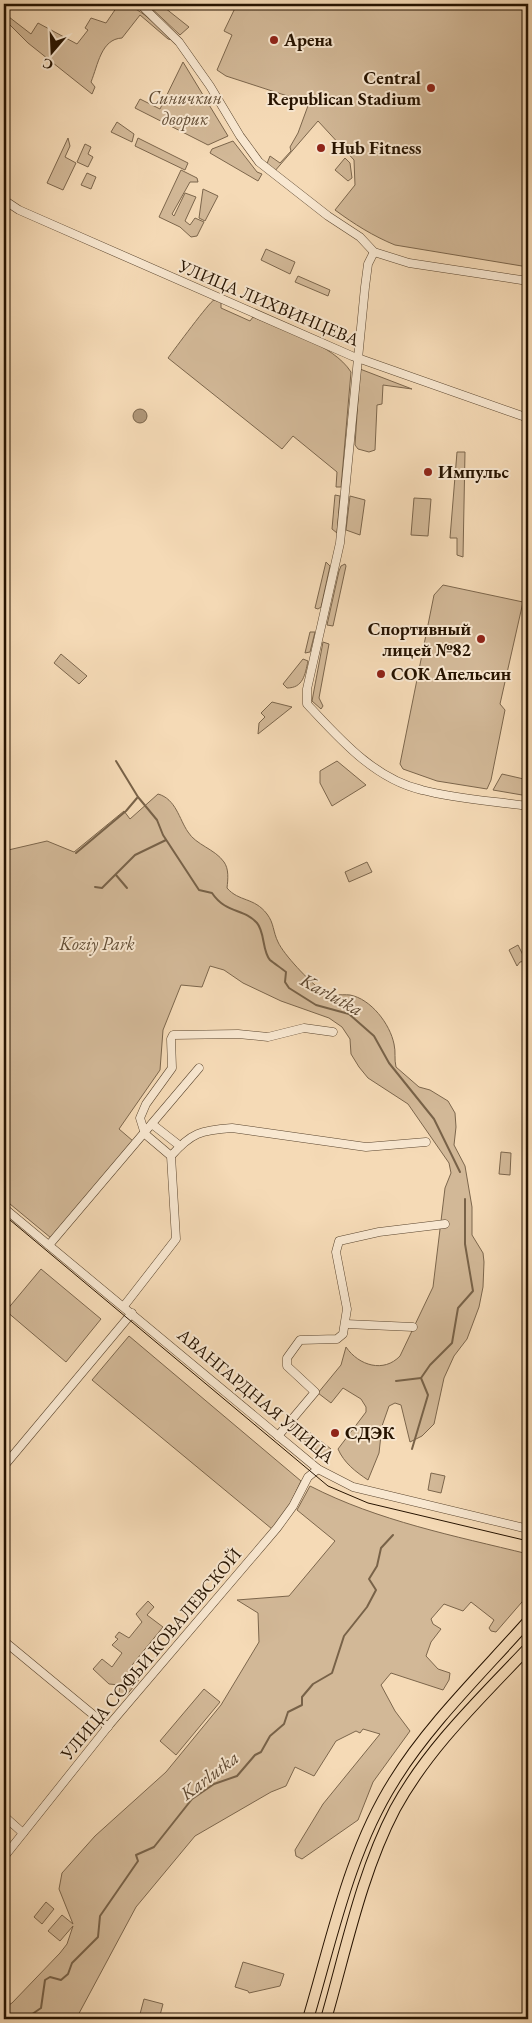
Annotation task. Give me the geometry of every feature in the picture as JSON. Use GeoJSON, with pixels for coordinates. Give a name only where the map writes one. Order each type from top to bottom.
{"type":"FeatureCollection","features":[{"type":"Feature","properties":{"kind":"main road"},"geometry":{"type":"LineString","coordinates":[[308,2019],[351,1874],[369,1826],[394,1781],[424,1739],[528,1621]]}},
{"type":"Feature","properties":{"kind":"main road"},"geometry":{"type":"LineString","coordinates":[[326,2019],[367,1876],[396,1809],[439,1746],[528,1648]]}},
{"type":"Feature","properties":{"kind":"street"},"geometry":{"type":"LineString","coordinates":[[140,4],[179,42],[259,162],[328,216],[360,237],[374,252],[409,263],[528,281]]}},
{"type":"Feature","properties":{"kind":"street","name":"УЛИЦА ЛИХВИНЦЕВА"},"geometry":{"type":"LineString","coordinates":[[4,200],[27,214],[359,358],[528,418]]}},
{"type":"Feature","properties":{"kind":"street"},"geometry":{"type":"LineString","coordinates":[[374,252],[368,264],[340,543],[309,682],[307,704],[348,747],[391,778],[421,790],[528,806]]}},
{"type":"Feature","properties":{"kind":"street"},"geometry":{"type":"LineString","coordinates":[[171,1156],[144,1134],[140,1118],[146,1104],[172,1068],[171,1039],[173,1035],[238,1034],[268,1037],[304,1028],[333,1032]]}},
{"type":"Feature","properties":{"kind":"street"},"geometry":{"type":"LineString","coordinates":[[48,1245],[199,1068]]}},
{"type":"Feature","properties":{"kind":"street"},"geometry":{"type":"LineString","coordinates":[[152,1124],[180,1146]]}},
{"type":"Feature","properties":{"kind":"street"},"geometry":{"type":"LineString","coordinates":[[124,1306],[176,1239],[171,1156],[190,1136],[232,1128],[366,1147],[426,1142]]}},
{"type":"Feature","properties":{"kind":"street","name":"АВАНГАРДНАЯ УЛИЦА"},"geometry":{"type":"LineString","coordinates":[[4,1208],[318,1469],[353,1488],[528,1529]]}},
{"type":"Feature","properties":{"kind":"street"},"geometry":{"type":"LineString","coordinates":[[278,1436],[315,1392],[287,1366],[287,1358],[300,1340],[336,1339],[343,1334],[346,1324],[346,1309],[339,1271],[337,1245],[343,1238],[352,1236],[445,1224]]}},
{"type":"Feature","properties":{"kind":"street"},"geometry":{"type":"LineString","coordinates":[[4,1466],[132,1313]]}},
{"type":"Feature","properties":{"kind":"street"},"geometry":{"type":"LineString","coordinates":[[346,1324],[413,1327]]}},
{"type":"Feature","properties":{"kind":"street","name":"УЛИЦА СОФЬИ КОВАЛЕВСКОЙ"},"geometry":{"type":"LineString","coordinates":[[4,1857],[108,1727],[277,1528],[293,1506],[308,1477],[318,1469]]}},
{"type":"Feature","properties":{"kind":"street"},"geometry":{"type":"LineString","coordinates":[[4,1641],[108,1727]]}},
{"type":"Feature","properties":{"kind":"street"},"geometry":{"type":"LineString","coordinates":[[4,1816],[24,1833]]}},
{"type":"Feature","properties":{"kind":"green space"},"geometry":{"type":"Polygon","coordinates":[[[119,4],[141,12],[173,40],[168,39],[140,15],[122,38],[115,39],[109,43],[101,54],[91,82],[95,87],[92,94],[28,43],[6,21],[9,17],[31,34],[38,23],[77,44],[88,30],[85,28],[91,18],[106,23],[119,4]]]}},
{"type":"Feature","properties":{"kind":"green space"},"geometry":{"type":"Polygon","coordinates":[[[147,4],[160,4],[189,27],[180,35],[147,4]]]}},
{"type":"Feature","properties":{"kind":"green space"},"geometry":{"type":"Polygon","coordinates":[[[237,4],[528,4],[528,267],[395,245],[371,234],[342,215],[335,210],[355,185],[354,160],[318,121],[274,172],[266,166],[270,156],[280,163],[291,151],[290,147],[298,133],[309,103],[226,76],[217,70],[232,35],[224,31],[237,4]]]}},
{"type":"Feature","properties":{"kind":"green space","name":"Синичкин дворик"},"geometry":{"type":"Polygon","coordinates":[[[183,62],[228,136],[208,145],[135,108],[140,99],[160,109],[183,62]]]}},
{"type":"Feature","properties":{"kind":"green space"},"geometry":{"type":"Polygon","coordinates":[[[117,122],[134,134],[132,142],[111,132],[117,122]]]}},
{"type":"Feature","properties":{"kind":"green space"},"geometry":{"type":"Polygon","coordinates":[[[68,138],[70,146],[65,157],[76,163],[63,190],[47,183],[68,138]]]}},
{"type":"Feature","properties":{"kind":"green space"},"geometry":{"type":"Polygon","coordinates":[[[138,138],[188,163],[185,170],[135,146],[138,138]]]}},
{"type":"Feature","properties":{"kind":"green space"},"geometry":{"type":"Polygon","coordinates":[[[233,141],[257,172],[262,174],[258,181],[210,153],[212,149],[233,141]]]}},
{"type":"Feature","properties":{"kind":"green space"},"geometry":{"type":"Polygon","coordinates":[[[85,144],[91,147],[88,154],[93,157],[88,167],[77,162],[85,144]]]}},
{"type":"Feature","properties":{"kind":"green space"},"geometry":{"type":"Polygon","coordinates":[[[345,158],[350,163],[352,178],[348,181],[335,170],[345,158]]]}},
{"type":"Feature","properties":{"kind":"green space"},"geometry":{"type":"Polygon","coordinates":[[[181,170],[197,178],[198,182],[190,182],[172,214],[174,216],[185,193],[196,197],[185,221],[190,225],[195,218],[204,222],[197,236],[191,237],[180,227],[159,217],[181,170]]]}},
{"type":"Feature","properties":{"kind":"green space"},"geometry":{"type":"Polygon","coordinates":[[[87,173],[96,177],[91,189],[81,185],[87,173]]]}},
{"type":"Feature","properties":{"kind":"green space"},"geometry":{"type":"Polygon","coordinates":[[[203,189],[218,196],[205,221],[199,218],[203,189]]]}},
{"type":"Feature","properties":{"kind":"green space"},"geometry":{"type":"Polygon","coordinates":[[[266,249],[295,262],[290,274],[261,260],[266,249]]]}},
{"type":"Feature","properties":{"kind":"green space"},"geometry":{"type":"Polygon","coordinates":[[[298,276],[330,290],[328,296],[295,282],[298,276]]]}},
{"type":"Feature","properties":{"kind":"green space"},"geometry":{"type":"Polygon","coordinates":[[[214,300],[221,302],[221,308],[250,321],[253,317],[320,346],[343,362],[351,372],[341,487],[336,487],[337,472],[293,436],[282,449],[168,358],[214,300]]]}},
{"type":"Feature","properties":{"kind":"green space"},"geometry":{"type":"Polygon","coordinates":[[[360,369],[412,389],[383,385],[382,404],[377,405],[375,450],[369,452],[358,449],[355,445],[360,369]]]}},
{"type":"Feature","properties":{"kind":"green space"},"geometry":{"type":"Polygon","coordinates":[[[457,452],[465,452],[463,557],[457,555],[457,538],[450,538],[457,452]]]}},
{"type":"Feature","properties":{"kind":"green space"},"geometry":{"type":"Polygon","coordinates":[[[335,495],[340,496],[337,533],[332,529],[335,495]]]}},
{"type":"Feature","properties":{"kind":"green space"},"geometry":{"type":"Polygon","coordinates":[[[350,496],[365,500],[360,535],[346,530],[350,496]]]}},
{"type":"Feature","properties":{"kind":"green space"},"geometry":{"type":"Polygon","coordinates":[[[414,498],[431,499],[428,536],[411,535],[414,498]]]}},
{"type":"Feature","properties":{"kind":"green space"},"geometry":{"type":"Polygon","coordinates":[[[326,562],[330,566],[321,607],[318,609],[315,608],[326,562]]]}},
{"type":"Feature","properties":{"kind":"green space"},"geometry":{"type":"Polygon","coordinates":[[[345,564],[333,626],[327,625],[339,571],[341,566],[345,564]]]}},
{"type":"Feature","properties":{"kind":"green space","name":"Спортивный лицей №82"},"geometry":{"type":"Polygon","coordinates":[[[443,585],[523,602],[500,704],[505,710],[491,780],[487,789],[437,781],[403,769],[400,764],[434,595],[443,585]]]}},
{"type":"Feature","properties":{"kind":"green space"},"geometry":{"type":"Polygon","coordinates":[[[310,632],[315,632],[310,652],[305,653],[310,632]]]}},
{"type":"Feature","properties":{"kind":"green space"},"geometry":{"type":"Polygon","coordinates":[[[323,642],[329,644],[319,698],[323,706],[321,709],[312,701],[323,642]]]}},
{"type":"Feature","properties":{"kind":"green space"},"geometry":{"type":"Polygon","coordinates":[[[61,654],[87,676],[79,684],[54,663],[61,654]]]}},
{"type":"Feature","properties":{"kind":"green space"},"geometry":{"type":"Polygon","coordinates":[[[303,659],[308,661],[302,680],[297,686],[287,688],[283,684],[303,659]]]}},
{"type":"Feature","properties":{"kind":"green space"},"geometry":{"type":"Polygon","coordinates":[[[272,702],[292,707],[258,734],[259,723],[265,717],[261,713],[272,702]]]}},
{"type":"Feature","properties":{"kind":"green space"},"geometry":{"type":"Polygon","coordinates":[[[337,761],[366,785],[332,806],[320,783],[320,771],[337,761]]]}},
{"type":"Feature","properties":{"kind":"green space"},"geometry":{"type":"Polygon","coordinates":[[[502,774],[528,780],[528,796],[493,790],[502,774]]]}},
{"type":"Feature","properties":{"kind":"green space","name":"Koziy Park"},"geometry":{"type":"Polygon","coordinates":[[[158,794],[169,800],[173,805],[191,836],[224,862],[228,878],[227,888],[236,896],[257,905],[267,914],[278,942],[297,968],[324,992],[358,997],[372,1007],[384,1021],[392,1036],[395,1047],[396,1067],[419,1087],[430,1090],[448,1101],[455,1113],[454,1145],[465,1166],[472,1207],[472,1235],[483,1253],[483,1287],[479,1307],[467,1339],[454,1356],[444,1378],[434,1424],[422,1436],[410,1442],[401,1405],[395,1403],[389,1406],[382,1426],[379,1453],[368,1480],[347,1463],[338,1449],[366,1412],[366,1407],[361,1399],[343,1388],[331,1403],[318,1393],[341,1365],[346,1347],[358,1359],[372,1365],[387,1364],[400,1356],[433,1287],[445,1188],[451,1173],[449,1163],[408,1104],[368,1078],[359,1067],[351,1054],[350,1039],[342,1027],[329,1018],[281,1001],[243,983],[224,970],[210,966],[202,987],[181,985],[163,1030],[160,1070],[119,1129],[133,1141],[51,1238],[4,1199],[4,851],[47,841],[74,852],[124,811],[130,819],[158,794]]]}},
{"type":"Feature","properties":{"kind":"green space"},"geometry":{"type":"Polygon","coordinates":[[[367,862],[372,872],[349,882],[345,872],[367,862]]]}},
{"type":"Feature","properties":{"kind":"green space"},"geometry":{"type":"Polygon","coordinates":[[[518,945],[526,961],[520,962],[517,966],[509,950],[518,945]]]}},
{"type":"Feature","properties":{"kind":"green space"},"geometry":{"type":"Polygon","coordinates":[[[501,1152],[511,1153],[510,1175],[499,1174],[501,1152]]]}},
{"type":"Feature","properties":{"kind":"green space"},"geometry":{"type":"Polygon","coordinates":[[[41,1269],[101,1319],[66,1362],[6,1311],[41,1269]]]}},
{"type":"Feature","properties":{"kind":"green space"},"geometry":{"type":"Polygon","coordinates":[[[129,1336],[301,1481],[290,1504],[272,1529],[92,1380],[129,1336]]]}},
{"type":"Feature","properties":{"kind":"green space"},"geometry":{"type":"Polygon","coordinates":[[[294,1420],[331,1449],[324,1456],[288,1428],[294,1420]]]}},
{"type":"Feature","properties":{"kind":"green space"},"geometry":{"type":"Polygon","coordinates":[[[431,1473],[445,1476],[441,1493],[428,1490],[431,1473]]]}},
{"type":"Feature","properties":{"kind":"green space"},"geometry":{"type":"Polygon","coordinates":[[[310,1486],[362,1509],[390,1518],[445,1534],[528,1554],[528,1595],[496,1632],[491,1631],[489,1628],[494,1620],[471,1602],[463,1611],[444,1604],[431,1619],[433,1624],[441,1629],[431,1642],[426,1656],[438,1669],[450,1673],[449,1680],[443,1690],[391,1673],[381,1685],[395,1711],[410,1731],[373,1782],[358,1820],[302,1859],[296,1856],[295,1850],[323,1804],[380,1734],[363,1729],[360,1733],[356,1731],[336,1741],[314,1776],[295,1767],[286,1786],[271,1792],[195,1836],[136,1907],[76,2019],[4,2019],[4,2008],[12,2003],[67,1944],[73,1926],[60,1941],[48,1931],[62,1915],[73,1924],[59,1889],[62,1873],[95,1836],[166,1772],[221,1705],[259,1642],[258,1613],[237,1600],[289,1596],[335,1541],[297,1510],[310,1486]]]}},
{"type":"Feature","properties":{"kind":"green space"},"geometry":{"type":"Polygon","coordinates":[[[148,1601],[154,1607],[147,1615],[163,1627],[128,1670],[139,1680],[125,1697],[119,1693],[120,1685],[109,1684],[93,1669],[102,1659],[112,1667],[122,1653],[112,1645],[118,1639],[115,1637],[119,1632],[129,1638],[142,1622],[136,1614],[148,1601]]]}},
{"type":"Feature","properties":{"kind":"green space"},"geometry":{"type":"Polygon","coordinates":[[[204,1689],[220,1702],[176,1755],[160,1741],[204,1689]]]}},
{"type":"Feature","properties":{"kind":"green space"},"geometry":{"type":"Polygon","coordinates":[[[46,1902],[54,1909],[42,1924],[34,1917],[46,1902]]]}},
{"type":"Feature","properties":{"kind":"green space"},"geometry":{"type":"Polygon","coordinates":[[[243,1962],[284,1974],[280,1986],[249,1993],[235,1987],[243,1962]]]}},
{"type":"Feature","properties":{"kind":"green space"},"geometry":{"type":"Polygon","coordinates":[[[144,1999],[163,2004],[159,2019],[140,2014],[144,1999]]]}},
{"type":"Feature","properties":{"kind":"shaded area"},"geometry":{"type":"Polygon","coordinates":[[[140,409],[145,411],[147,416],[145,421],[140,423],[135,421],[133,416],[135,411],[140,409]]]}},
{"type":"Feature","properties":{"kind":"waterway","name":"Karlutka"},"geometry":{"type":"LineString","coordinates":[[116,761],[138,797],[157,820],[163,835],[199,890],[212,893],[217,900],[229,908],[252,918],[257,923],[260,927],[267,956],[286,972],[285,982],[289,988],[316,1005],[349,1014],[374,1036],[389,1063],[434,1119],[460,1172]]}},
{"type":"Feature","properties":{"kind":"waterway"},"geometry":{"type":"LineString","coordinates":[[76,853],[126,811],[137,798]]}},
{"type":"Feature","properties":{"kind":"waterway"},"geometry":{"type":"LineString","coordinates":[[95,887],[102,888],[135,855],[166,840]]}},
{"type":"Feature","properties":{"kind":"waterway"},"geometry":{"type":"LineString","coordinates":[[116,875],[127,888]]}},
{"type":"Feature","properties":{"kind":"waterway","name":"Karlutka"},"geometry":{"type":"LineString","coordinates":[[412,1449],[428,1395],[421,1378],[430,1365],[452,1343],[458,1308],[473,1291],[465,1244],[465,1199]]}},
{"type":"Feature","properties":{"kind":"waterway"},"geometry":{"type":"LineString","coordinates":[[396,1381],[421,1378]]}},
{"type":"Feature","properties":{"kind":"waterway","name":"Karlutka"},"geometry":{"type":"LineString","coordinates":[[25,2019],[41,2008],[45,1980],[50,1977],[61,1980],[68,1974],[72,1963],[98,1937],[100,1916],[138,1861],[136,1855],[154,1847],[192,1799],[214,1784],[237,1776],[255,1755],[261,1752],[270,1736],[284,1724],[288,1712],[302,1705],[302,1697],[313,1684],[332,1673],[344,1636],[367,1607],[376,1590],[369,1579],[377,1566],[381,1548],[393,1535]]}},
{"type":"Feature","properties":{"kind":"tram line"},"geometry":{"type":"LineString","coordinates":[[4,1215],[328,1486],[368,1503],[528,1541]]}},
{"type":"Feature","properties":{"kind":"place","name":"Арена"},"geometry":{"type":"Point","coordinates":[274,40]}},
{"type":"Feature","properties":{"kind":"place","name":"Central Republican Stadium"},"geometry":{"type":"Point","coordinates":[431,88]}},
{"type":"Feature","properties":{"kind":"place","name":"Hub Fitness"},"geometry":{"type":"Point","coordinates":[321,148]}},
{"type":"Feature","properties":{"kind":"place","name":"Импульс"},"geometry":{"type":"Point","coordinates":[428,472]}},
{"type":"Feature","properties":{"kind":"place","name":"Спортивный лицей №82"},"geometry":{"type":"Point","coordinates":[481,639]}},
{"type":"Feature","properties":{"kind":"place","name":"СОК Апельсин"},"geometry":{"type":"Point","coordinates":[381,674]}},
{"type":"Feature","properties":{"kind":"place","name":"СДЭК"},"geometry":{"type":"Point","coordinates":[335,1433]}}]}
